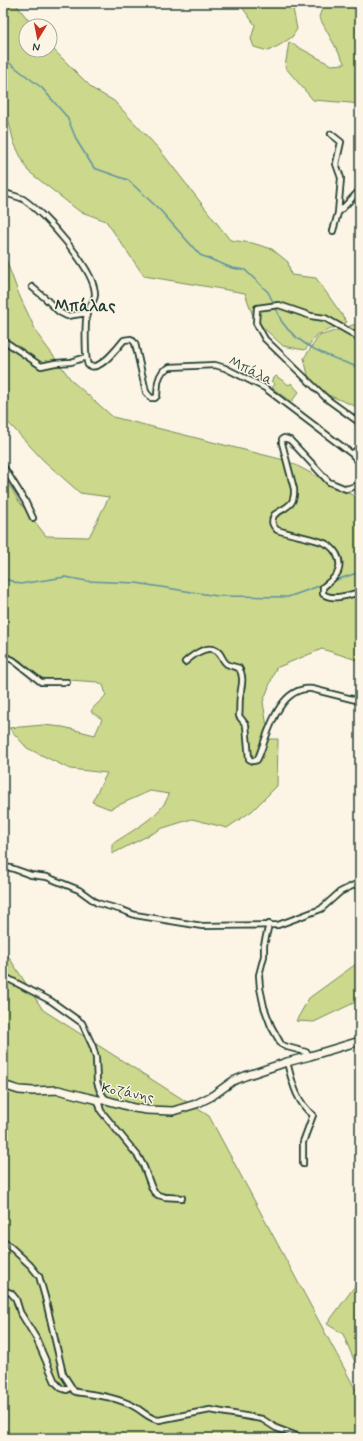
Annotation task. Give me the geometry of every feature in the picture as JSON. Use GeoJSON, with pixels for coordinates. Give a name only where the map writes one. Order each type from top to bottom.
{"type":"FeatureCollection","features":[{"type":"Feature","properties":{"kind":"street"},"geometry":{"type":"LineString","coordinates":[[331,134],[340,142],[336,164],[341,178],[338,213],[333,231]]}},
{"type":"Feature","properties":{"kind":"street"},"geometry":{"type":"LineString","coordinates":[[338,213],[360,190]]}},
{"type":"Feature","properties":{"kind":"street"},"geometry":{"type":"LineString","coordinates":[[3,192],[22,198],[62,236],[76,253],[93,283],[95,292],[94,301],[87,313],[86,357],[71,362],[41,366],[3,340]]}},
{"type":"Feature","properties":{"kind":"street"},"geometry":{"type":"LineString","coordinates":[[32,287],[59,312],[68,316],[87,313]]}},
{"type":"Feature","properties":{"kind":"street"},"geometry":{"type":"LineString","coordinates":[[360,340],[355,335],[325,318],[311,316],[278,305],[258,308],[256,323],[265,339],[326,398],[360,423]]}},
{"type":"Feature","properties":{"kind":"street","name":"Μπάλα"},"geometry":{"type":"LineString","coordinates":[[86,357],[88,365],[95,368],[101,365],[124,340],[131,339],[135,342],[146,392],[151,398],[155,398],[157,396],[160,376],[163,371],[170,367],[215,365],[225,368],[265,388],[352,454],[360,464]]}},
{"type":"Feature","properties":{"kind":"street"},"geometry":{"type":"LineString","coordinates":[[360,480],[356,486],[346,489],[329,482],[290,440],[287,438],[282,439],[294,489],[294,496],[293,501],[289,506],[274,516],[272,521],[273,525],[277,530],[282,532],[323,542],[336,552],[339,559],[338,572],[334,578],[323,587],[323,594],[330,597],[344,596],[360,592]]}},
{"type":"Feature","properties":{"kind":"street"},"geometry":{"type":"LineString","coordinates":[[352,454],[360,447]]}},
{"type":"Feature","properties":{"kind":"street"},"geometry":{"type":"LineString","coordinates":[[3,466],[25,501],[33,518]]}},
{"type":"Feature","properties":{"kind":"street"},"geometry":{"type":"LineString","coordinates":[[185,662],[196,652],[211,649],[217,651],[228,664],[239,668],[242,673],[242,679],[239,698],[241,709],[239,716],[246,725],[249,759],[253,761],[257,760],[279,708],[296,692],[305,689],[312,689],[360,701]]}},
{"type":"Feature","properties":{"kind":"street"},"geometry":{"type":"LineString","coordinates":[[3,656],[13,660],[41,682],[68,682]]}},
{"type":"Feature","properties":{"kind":"street"},"geometry":{"type":"LineString","coordinates":[[3,867],[12,868],[31,875],[46,877],[79,890],[97,903],[135,915],[202,926],[269,924],[274,926],[318,910],[340,892],[360,882]]}},
{"type":"Feature","properties":{"kind":"street"},"geometry":{"type":"LineString","coordinates":[[269,924],[264,945],[264,956],[259,975],[264,1007],[271,1026],[281,1044],[306,1052],[310,1056]]}},
{"type":"Feature","properties":{"kind":"street"},"geometry":{"type":"LineString","coordinates":[[3,976],[51,1001],[82,1023],[95,1055],[96,1082],[100,1092],[106,1100]]}},
{"type":"Feature","properties":{"kind":"street","name":"Κοζάνης"},"geometry":{"type":"LineString","coordinates":[[3,1085],[26,1090],[58,1090],[147,1110],[181,1110],[196,1104],[241,1077],[360,1041]]}},
{"type":"Feature","properties":{"kind":"street"},"geometry":{"type":"LineString","coordinates":[[287,1062],[295,1090],[302,1105],[313,1115],[303,1142],[303,1164]]}},
{"type":"Feature","properties":{"kind":"street"},"geometry":{"type":"LineString","coordinates":[[98,1100],[101,1111],[122,1135],[141,1161],[154,1192],[165,1197],[182,1198]]}},
{"type":"Feature","properties":{"kind":"street"},"geometry":{"type":"LineString","coordinates":[[3,1240],[39,1276],[63,1374],[70,1387],[76,1392],[104,1396],[128,1404],[155,1420],[210,1410],[254,1417],[302,1438]]}},
{"type":"Feature","properties":{"kind":"street"},"geometry":{"type":"LineString","coordinates":[[3,1290],[11,1293],[16,1299],[20,1312],[36,1338],[55,1382],[67,1390],[70,1387]]}},
{"type":"Feature","properties":{"kind":"green space"},"geometry":{"type":"Polygon","coordinates":[[[3,3],[15,3],[27,18],[18,18],[18,58],[58,58],[58,54],[93,89],[114,101],[159,149],[230,240],[252,243],[272,249],[288,262],[291,275],[316,278],[347,322],[317,335],[305,350],[283,346],[254,319],[245,293],[144,276],[106,221],[79,211],[28,171],[14,143],[6,110],[3,107],[3,3]]]}},
{"type":"Feature","properties":{"kind":"green space"},"geometry":{"type":"Polygon","coordinates":[[[238,3],[292,3],[297,29],[292,37],[268,51],[254,47],[251,39],[255,25],[238,3]]]}},
{"type":"Feature","properties":{"kind":"green space"},"geometry":{"type":"Polygon","coordinates":[[[324,3],[348,3],[360,11],[360,105],[313,100],[285,67],[289,42],[331,65],[345,64],[319,17],[324,3]]]}},
{"type":"Feature","properties":{"kind":"green space"},"geometry":{"type":"Polygon","coordinates":[[[3,252],[20,297],[38,335],[72,381],[113,417],[288,461],[360,499],[360,661],[322,649],[276,668],[263,702],[269,739],[278,739],[277,786],[252,811],[227,828],[192,819],[163,828],[112,854],[112,844],[153,816],[166,802],[169,794],[150,791],[110,809],[92,802],[107,773],[70,769],[27,748],[9,728],[43,725],[63,727],[95,735],[102,719],[91,712],[106,694],[103,685],[98,682],[39,678],[20,660],[3,657],[3,474],[18,500],[46,536],[89,537],[109,497],[80,493],[43,460],[3,417],[3,252]]]}},
{"type":"Feature","properties":{"kind":"green space"},"geometry":{"type":"Polygon","coordinates":[[[356,324],[360,325],[360,408],[311,388],[304,358],[319,336],[356,324]]]}},
{"type":"Feature","properties":{"kind":"green space"},"geometry":{"type":"Polygon","coordinates":[[[276,376],[289,385],[291,383],[299,392],[291,402],[272,388],[275,384],[271,381],[276,376]]]}},
{"type":"Feature","properties":{"kind":"green space"},"geometry":{"type":"Polygon","coordinates":[[[3,948],[43,1010],[209,1116],[358,1394],[360,1392],[360,1438],[3,1438],[3,948]]]}},
{"type":"Feature","properties":{"kind":"green space"},"geometry":{"type":"Polygon","coordinates":[[[360,961],[360,1000],[314,1022],[296,1021],[309,998],[360,961]]]}},
{"type":"Feature","properties":{"kind":"green space"},"geometry":{"type":"Polygon","coordinates":[[[360,1279],[360,1374],[343,1334],[327,1324],[360,1279]]]}},
{"type":"Feature","properties":{"kind":"waterway"},"geometry":{"type":"LineString","coordinates":[[3,58],[42,88],[67,117],[77,141],[94,168],[128,180],[160,210],[200,255],[232,268],[245,270],[268,292],[274,304]]}},
{"type":"Feature","properties":{"kind":"waterway"},"geometry":{"type":"LineString","coordinates":[[275,307],[282,322],[289,331],[307,345],[317,351],[360,368]]}},
{"type":"Feature","properties":{"kind":"waterway"},"geometry":{"type":"LineString","coordinates":[[333,581],[360,572]]}},
{"type":"Feature","properties":{"kind":"waterway"},"geometry":{"type":"LineString","coordinates":[[3,578],[20,584],[65,577],[87,581],[136,583],[217,596],[288,597],[322,585]]}},
{"type":"Feature","properties":{"kind":"district","name":"Μπάλας"},"geometry":{"type":"Point","coordinates":[85,305]}}]}
